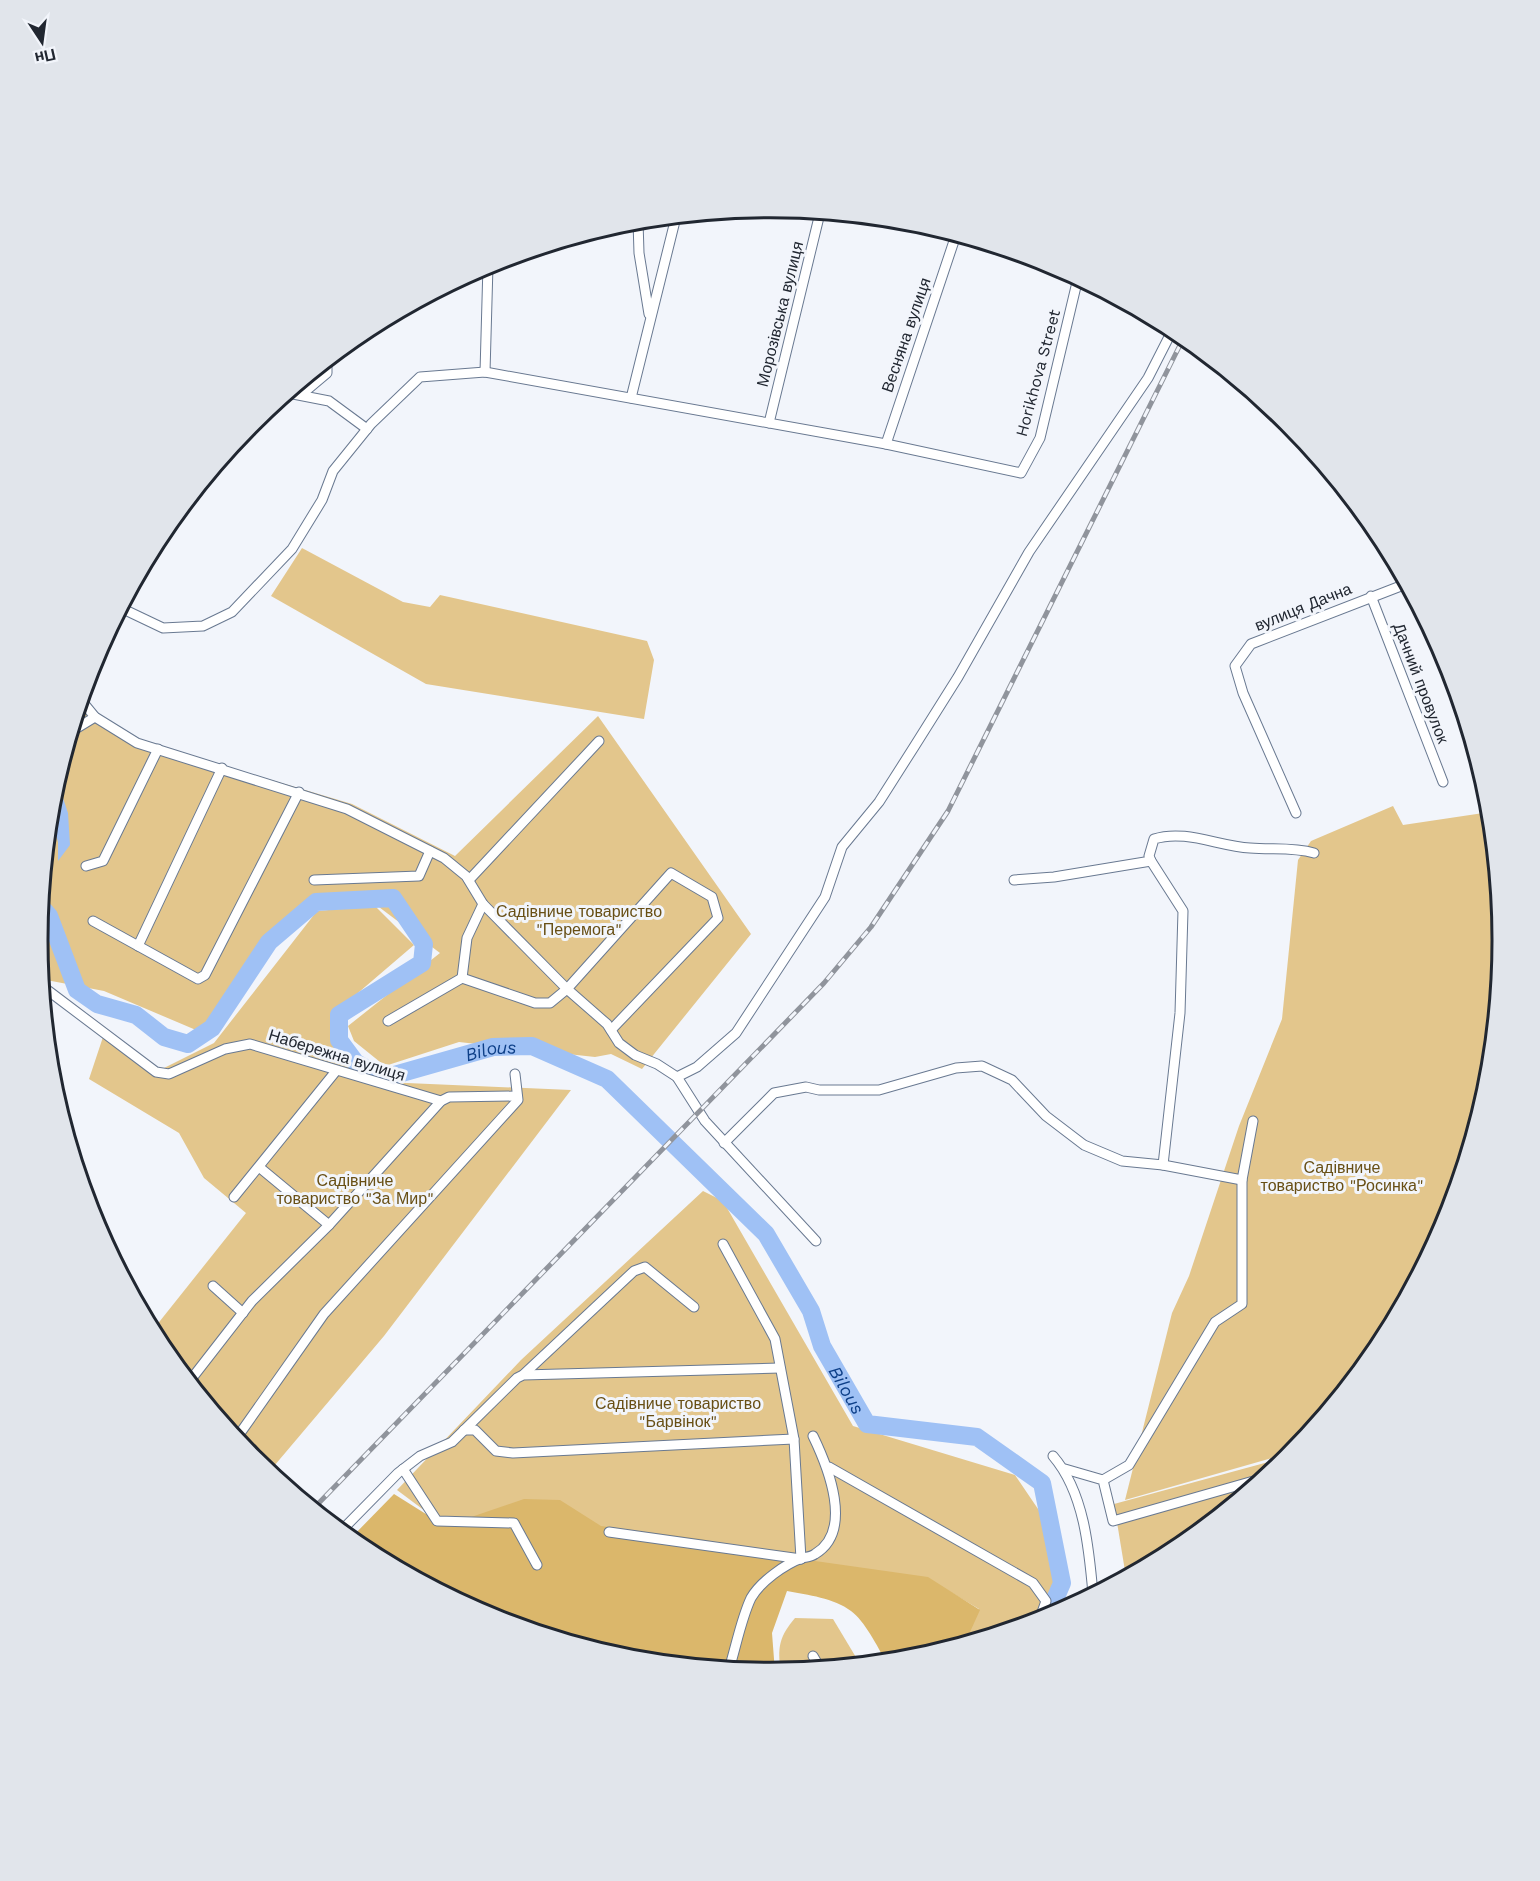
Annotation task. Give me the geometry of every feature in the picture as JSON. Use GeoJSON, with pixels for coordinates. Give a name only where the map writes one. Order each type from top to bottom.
{"type":"FeatureCollection","features":[{"type":"Feature","properties":{"kind":"street","name":"Морозівська вулиця"},"geometry":{"type":"LineString","coordinates":[[769,423],[818,220]]}},
{"type":"Feature","properties":{"kind":"street"},"geometry":{"type":"LineString","coordinates":[[631,398],[674,225]]}},
{"type":"Feature","properties":{"kind":"street"},"geometry":{"type":"LineString","coordinates":[[638,231],[639,253],[650,317]]}},
{"type":"Feature","properties":{"kind":"street","name":"Весняна вулиця"},"geometry":{"type":"LineString","coordinates":[[886,444],[954,242]]}},
{"type":"Feature","properties":{"kind":"street"},"geometry":{"type":"LineString","coordinates":[[485,372],[488,276]]}},
{"type":"Feature","properties":{"kind":"street","name":"Horikhova Street"},"geometry":{"type":"LineString","coordinates":[[886,444],[1021,473],[1040,438],[1076,287]]}},
{"type":"Feature","properties":{"kind":"street"},"geometry":{"type":"LineString","coordinates":[[677,1077],[698,1067],[736,1033],[825,897],[842,847],[879,802],[958,678],[1029,552],[1148,378],[1168,338]]}},
{"type":"Feature","properties":{"kind":"street"},"geometry":{"type":"LineString","coordinates":[[302,394],[327,373],[327,370]]}},
{"type":"Feature","properties":{"kind":"street"},"geometry":{"type":"LineString","coordinates":[[127,612],[163,628],[203,626],[232,612],[292,549],[322,500],[333,471],[367,429],[420,377],[485,372],[886,444]]}},
{"type":"Feature","properties":{"kind":"street"},"geometry":{"type":"LineString","coordinates":[[302,394],[329,401],[367,429]]}},
{"type":"Feature","properties":{"kind":"street","name":"вулиця Дачна"},"geometry":{"type":"LineString","coordinates":[[1296,813],[1243,693],[1236,666],[1251,644],[1399,587]]}},
{"type":"Feature","properties":{"kind":"street","name":"Дачний провулок"},"geometry":{"type":"LineString","coordinates":[[1371,596],[1443,782]]}},
{"type":"Feature","properties":{"kind":"street"},"geometry":{"type":"LineString","coordinates":[[87,707],[95,717],[138,743],[347,809],[444,858],[469,880],[483,904],[611,1030],[619,1043],[635,1055],[657,1064],[677,1077],[705,1121],[816,1241]]}},
{"type":"Feature","properties":{"kind":"street"},"geometry":{"type":"LineString","coordinates":[[81,725],[95,717]]}},
{"type":"Feature","properties":{"kind":"street"},"geometry":{"type":"LineString","coordinates":[[469,880],[599,741]]}},
{"type":"Feature","properties":{"kind":"street"},"geometry":{"type":"LineString","coordinates":[[86,866],[103,861],[158,749]]}},
{"type":"Feature","properties":{"kind":"street"},"geometry":{"type":"LineString","coordinates":[[138,946],[222,768]]}},
{"type":"Feature","properties":{"kind":"street"},"geometry":{"type":"LineString","coordinates":[[93,921],[198,979],[205,975],[299,792]]}},
{"type":"Feature","properties":{"kind":"street"},"geometry":{"type":"LineString","coordinates":[[1163,1165],[1180,1012],[1183,912],[1150,861],[1149,856],[1154,839],[1168,835],[1248,848],[1297,848],[1314,853]]}},
{"type":"Feature","properties":{"kind":"street"},"geometry":{"type":"LineString","coordinates":[[314,880],[419,876],[430,851]]}},
{"type":"Feature","properties":{"kind":"street"},"geometry":{"type":"LineString","coordinates":[[1014,880],[1054,877],[1150,861]]}},
{"type":"Feature","properties":{"kind":"street"},"geometry":{"type":"LineString","coordinates":[[388,1021],[462,978],[535,1003],[550,1003],[567,989],[671,873],[712,897],[718,918],[611,1030]]}},
{"type":"Feature","properties":{"kind":"street"},"geometry":{"type":"LineString","coordinates":[[462,978],[467,938],[483,904]]}},
{"type":"Feature","properties":{"kind":"street","name":"Набережна вулиця"},"geometry":{"type":"LineString","coordinates":[[50,992],[156,1072],[169,1074],[225,1049],[250,1044],[441,1101]]}},
{"type":"Feature","properties":{"kind":"street"},"geometry":{"type":"LineString","coordinates":[[724,1143],[774,1093],[806,1087],[819,1090],[879,1090],[956,1068],[982,1066],[1011,1080],[1046,1116],[1084,1145],[1122,1161],[1163,1165],[1242,1180]]}},
{"type":"Feature","properties":{"kind":"street"},"geometry":{"type":"LineString","coordinates":[[234,1197],[336,1071]]}},
{"type":"Feature","properties":{"kind":"street"},"geometry":{"type":"LineString","coordinates":[[241,1431],[324,1314],[518,1101],[514,1074]]}},
{"type":"Feature","properties":{"kind":"street"},"geometry":{"type":"LineString","coordinates":[[194,1376],[243,1313],[329,1225],[441,1101],[449,1097],[517,1096]]}},
{"type":"Feature","properties":{"kind":"street"},"geometry":{"type":"LineString","coordinates":[[1065,1469],[1103,1480],[1129,1465],[1215,1322],[1242,1304],[1242,1180],[1253,1121]]}},
{"type":"Feature","properties":{"kind":"street"},"geometry":{"type":"LineString","coordinates":[[259,1167],[329,1225]]}},
{"type":"Feature","properties":{"kind":"street"},"geometry":{"type":"LineString","coordinates":[[723,1244],[775,1339],[794,1439],[801,1558]]}},
{"type":"Feature","properties":{"kind":"street"},"geometry":{"type":"LineString","coordinates":[[347,1525],[403,1469],[420,1456],[452,1442],[517,1378],[523,1375],[634,1271],[645,1267],[694,1307]]}},
{"type":"Feature","properties":{"kind":"street"},"geometry":{"type":"LineString","coordinates":[[213,1286],[243,1313]]}},
{"type":"Feature","properties":{"kind":"street"},"geometry":{"type":"LineString","coordinates":[[523,1375],[780,1368]]}},
{"type":"Feature","properties":{"kind":"street"},"geometry":{"type":"LineString","coordinates":[[464,1430],[475,1430],[496,1451],[513,1453],[794,1439]]}},
{"type":"Feature","properties":{"kind":"street"},"geometry":{"type":"LineString","coordinates":[[609,1532],[801,1558],[813,1556],[827,1545],[836,1520],[829,1467],[813,1436]]}},
{"type":"Feature","properties":{"kind":"street"},"geometry":{"type":"LineString","coordinates":[[1053,1456],[1065,1469],[1076,1495],[1090,1562],[1092,1586]]}},
{"type":"Feature","properties":{"kind":"street"},"geometry":{"type":"LineString","coordinates":[[829,1467],[1033,1583],[1046,1601],[1043,1609]]}},
{"type":"Feature","properties":{"kind":"street"},"geometry":{"type":"LineString","coordinates":[[403,1469],[437,1521],[514,1523],[537,1565]]}},
{"type":"Feature","properties":{"kind":"street"},"geometry":{"type":"LineString","coordinates":[[1103,1480],[1113,1521],[1246,1483]]}},
{"type":"Feature","properties":{"kind":"street"},"geometry":{"type":"LineString","coordinates":[[731,1661],[752,1597],[774,1575],[801,1558]]}},
{"type":"Feature","properties":{"kind":"street"},"geometry":{"type":"LineString","coordinates":[[813,1656],[816,1661]]}},
{"type":"Feature","properties":{"kind":"green space"},"geometry":{"type":"Polygon","coordinates":[[[302,548],[403,602],[430,607],[440,595],[647,641],[654,660],[644,719],[426,684],[271,596],[302,548]]]}},
{"type":"Feature","properties":{"kind":"green space","name":"Садівниче товариство \"Перемога\""},"geometry":{"type":"Polygon","coordinates":[[[86,707],[114,733],[352,804],[455,856],[598,716],[751,934],[642,1069],[611,1054],[595,1057],[459,1042],[385,1066],[354,1041],[348,1026],[440,953],[363,895],[324,898],[297,909],[241,978],[203,1033],[104,991],[50,981],[48,941],[54,846],[62,800],[86,707]]]}},
{"type":"Feature","properties":{"kind":"green space","name":"Садівниче товариство \"Росинка\""},"geometry":{"type":"Polygon","coordinates":[[[1393,806],[1403,825],[1480,813],[1486,846],[1492,941],[1486,1035],[1467,1127],[1454,1173],[1418,1260],[1370,1342],[1313,1417],[1274,1457],[1125,1500],[1172,1313],[1189,1276],[1239,1126],[1282,1019],[1298,860],[1311,841],[1393,806]]]}},
{"type":"Feature","properties":{"kind":"green space","name":"Садівниче товариство \"За Мир\""},"geometry":{"type":"Polygon","coordinates":[[[375,906],[414,945],[331,1016],[343,1064],[384,1082],[571,1090],[384,1336],[275,1465],[227,1417],[197,1380],[158,1323],[246,1213],[204,1178],[179,1133],[89,1079],[104,1034],[156,1072],[214,1043],[317,911],[375,906]]]}},
{"type":"Feature","properties":{"kind":"green space","name":"Садівниче товариство \"Барвінок\""},"geometry":{"type":"Polygon","coordinates":[[[703,1191],[723,1201],[853,1426],[1015,1475],[1055,1534],[1059,1584],[1043,1609],[965,1636],[979,1609],[927,1578],[445,1526],[397,1490],[521,1360],[703,1191]]]}},
{"type":"Feature","properties":{"kind":"green space"},"geometry":{"type":"Polygon","coordinates":[[[1269,1462],[1210,1513],[1171,1541],[1125,1569],[1114,1504],[1269,1462]]]}},
{"type":"Feature","properties":{"kind":"green space"},"geometry":{"type":"Polygon","coordinates":[[[795,1618],[833,1619],[856,1657],[780,1663],[780,1643],[795,1618]]]}},
{"type":"Feature","properties":{"kind":"shaded area"},"geometry":{"type":"Polygon","coordinates":[[[394,1494],[445,1526],[524,1499],[560,1500],[601,1526],[701,1539],[801,1559],[928,1577],[980,1610],[969,1634],[911,1649],[881,1653],[866,1627],[851,1611],[829,1600],[787,1591],[772,1633],[774,1663],[676,1656],[629,1649],[583,1638],[494,1608],[409,1566],[357,1532],[394,1494]]]}},
{"type":"Feature","properties":{"kind":"water"},"geometry":{"type":"Polygon","coordinates":[[[63,797],[68,813],[70,845],[58,861],[56,835],[63,797]]]}},
{"type":"Feature","properties":{"kind":"waterway","name":"Bilous"},"geometry":{"type":"LineString","coordinates":[[49,916],[77,990],[97,1004],[136,1015],[164,1037],[188,1044],[212,1028],[269,942],[316,902],[393,898],[424,944],[422,963],[339,1015],[339,1040],[356,1063],[384,1078],[493,1047],[532,1046],[607,1079],[766,1234],[811,1311],[822,1346],[867,1424],[977,1437],[1042,1483],[1062,1583],[1053,1605]]}},
{"type":"Feature","properties":{"kind":"railway"},"geometry":{"type":"LineString","coordinates":[[318,1503],[824,983],[871,927],[948,811],[1179,346]]}}]}
